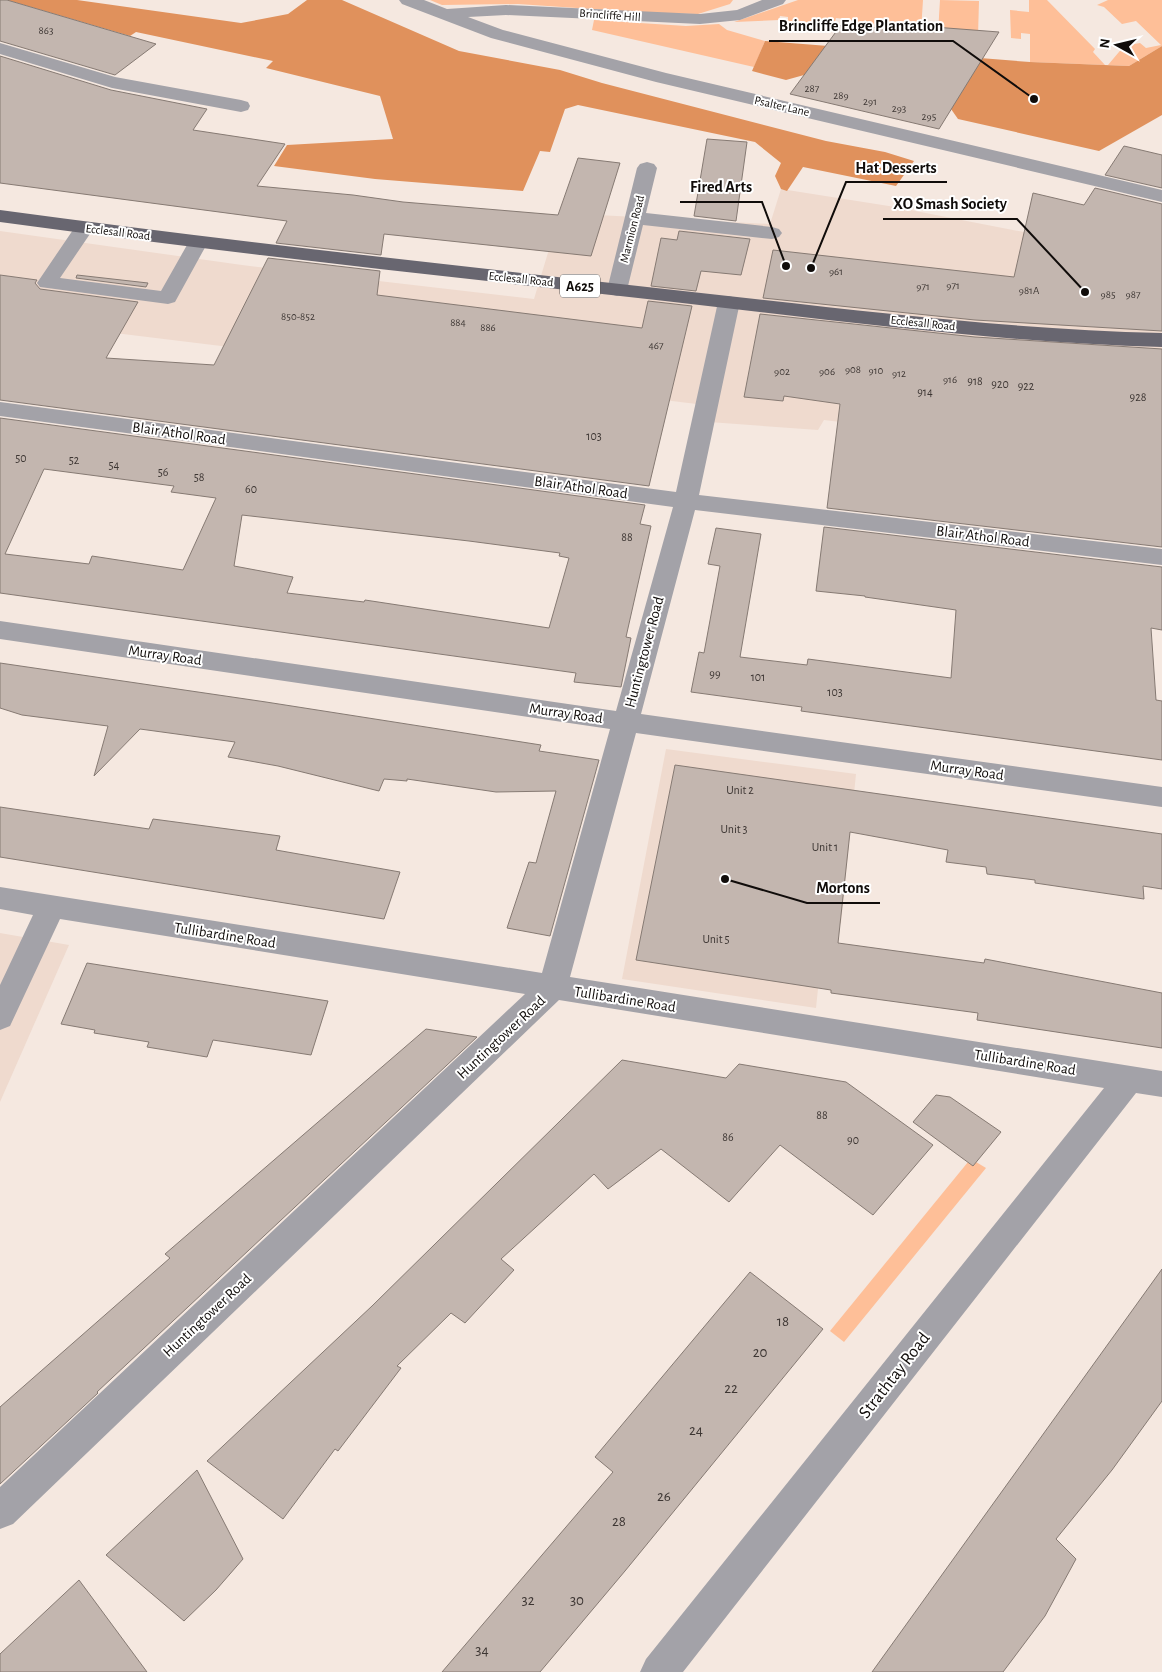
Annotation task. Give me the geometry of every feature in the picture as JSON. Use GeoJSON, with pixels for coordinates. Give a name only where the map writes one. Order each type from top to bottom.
{"type":"FeatureCollection","features":[{"type":"Feature","properties":{"kind":"main road","name":"Ecclesall Road"},"geometry":{"type":"LineString","coordinates":[[0,216],[198,242],[917,323],[1052,335],[1162,340]]}},
{"type":"Feature","properties":{"kind":"street","name":"Psalter Lane"},"geometry":{"type":"LineString","coordinates":[[408,0],[497,34],[662,78],[1162,196]]}},
{"type":"Feature","properties":{"kind":"street"},"geometry":{"type":"LineString","coordinates":[[740,15],[751,0]]}},
{"type":"Feature","properties":{"kind":"street","name":"Brincliffe Hill"},"geometry":{"type":"LineString","coordinates":[[439,12],[506,10],[700,20],[740,15],[777,0]]}},
{"type":"Feature","properties":{"kind":"street"},"geometry":{"type":"LineString","coordinates":[[0,48],[112,82],[205,101],[241,106]]}},
{"type":"Feature","properties":{"kind":"street","name":"Marmion Road"},"geometry":{"type":"LineString","coordinates":[[617,290],[647,168]]}},
{"type":"Feature","properties":{"kind":"street"},"geometry":{"type":"LineString","coordinates":[[635,218],[772,233]]}},
{"type":"Feature","properties":{"kind":"street"},"geometry":{"type":"LineString","coordinates":[[84,228],[47,283],[168,298],[198,242]]}},
{"type":"Feature","properties":{"kind":"street","name":"Huntingtower Road"},"geometry":{"type":"LineString","coordinates":[[0,1511],[553,987],[686,501],[729,302]]}},
{"type":"Feature","properties":{"kind":"street","name":"Blair Athol Road"},"geometry":{"type":"LineString","coordinates":[[0,409],[686,501],[1162,557]]}},
{"type":"Feature","properties":{"kind":"street","name":"Murray Road"},"geometry":{"type":"LineString","coordinates":[[0,630],[625,722],[1162,797]]}},
{"type":"Feature","properties":{"kind":"street","name":"Tullibardine Road"},"geometry":{"type":"LineString","coordinates":[[0,898],[1162,1084]]}},
{"type":"Feature","properties":{"kind":"street"},"geometry":{"type":"LineString","coordinates":[[0,1017],[51,907]]}},
{"type":"Feature","properties":{"kind":"street","name":"Strathtay Road"},"geometry":{"type":"LineString","coordinates":[[659,1672],[1129,1079]]}},
{"type":"Feature","properties":{"kind":"shaded area"},"geometry":{"type":"Polygon","coordinates":[[[7,0],[77,0],[241,23],[288,14],[307,0],[342,0],[459,51],[560,70],[602,83],[826,141],[885,152],[914,161],[896,186],[803,167],[787,191],[781,189],[775,176],[781,163],[755,142],[578,105],[565,109],[550,152],[540,151],[523,191],[375,179],[274,166],[287,145],[393,139],[380,96],[266,68],[273,61],[136,32],[130,36],[7,0]]]}},
{"type":"Feature","properties":{"kind":"shaded area"},"geometry":{"type":"Polygon","coordinates":[[[430,0],[733,0],[730,4],[698,14],[651,13],[518,4],[442,5],[430,0]]]}},
{"type":"Feature","properties":{"kind":"shaded area"},"geometry":{"type":"Polygon","coordinates":[[[798,0],[923,0],[921,31],[851,26],[852,20],[836,18],[834,25],[823,24],[823,21],[812,21],[811,23],[788,21],[788,17],[780,16],[779,20],[734,22],[798,0]]]}},
{"type":"Feature","properties":{"kind":"shaded area"},"geometry":{"type":"Polygon","coordinates":[[[940,0],[979,1],[978,36],[938,33],[940,0]]]}},
{"type":"Feature","properties":{"kind":"shaded area"},"geometry":{"type":"Polygon","coordinates":[[[1029,0],[1047,0],[1095,49],[1093,52],[1105,65],[1030,62],[1030,34],[1021,33],[1021,39],[1011,38],[1010,10],[1029,12],[1029,0]]]}},
{"type":"Feature","properties":{"kind":"shaded area"},"geometry":{"type":"Polygon","coordinates":[[[1108,0],[1162,0],[1162,46],[1129,66],[1108,65],[1124,46],[1140,43],[1146,48],[1161,45],[1136,21],[1122,24],[1104,7],[1097,5],[1108,0]]]}},
{"type":"Feature","properties":{"kind":"shaded area"},"geometry":{"type":"Polygon","coordinates":[[[594,20],[686,26],[719,24],[727,30],[765,41],[754,67],[592,30],[594,20]]]}},
{"type":"Feature","properties":{"kind":"shaded area"},"geometry":{"type":"Polygon","coordinates":[[[765,41],[1030,62],[1129,66],[1162,46],[1162,115],[1099,151],[958,119],[951,109],[804,75],[786,80],[752,71],[765,41]]]}},
{"type":"Feature","properties":{"kind":"shaded area"},"geometry":{"type":"Polygon","coordinates":[[[781,189],[895,207],[1162,259],[1162,461],[824,420],[818,430],[709,422],[713,406],[0,319],[0,231],[242,265],[534,299],[560,213],[770,224],[781,189]]]}},
{"type":"Feature","properties":{"kind":"shaded area"},"geometry":{"type":"Polygon","coordinates":[[[666,749],[856,774],[841,923],[825,922],[816,1008],[622,979],[666,749]]]}},
{"type":"Feature","properties":{"kind":"shaded area"},"geometry":{"type":"Polygon","coordinates":[[[0,933],[69,945],[0,1102],[0,933]]]}},
{"type":"Feature","properties":{"kind":"shaded area"},"geometry":{"type":"Polygon","coordinates":[[[968,1162],[976,1162],[986,1168],[844,1342],[830,1331],[968,1162]]]}},
{"type":"Feature","properties":{"kind":"building"},"geometry":{"type":"Polygon","coordinates":[[[0,0],[7,0],[156,44],[115,75],[0,41],[0,0]]]}},
{"type":"Feature","properties":{"kind":"building"},"geometry":{"type":"Polygon","coordinates":[[[841,25],[921,31],[921,26],[999,32],[939,129],[790,94],[841,25]]]}},
{"type":"Feature","properties":{"kind":"building"},"geometry":{"type":"Polygon","coordinates":[[[0,56],[111,90],[207,109],[193,130],[285,144],[257,186],[353,195],[403,202],[558,215],[578,158],[620,163],[591,256],[384,234],[381,255],[276,243],[287,221],[0,183],[0,56]]]}},
{"type":"Feature","properties":{"kind":"building"},"geometry":{"type":"Polygon","coordinates":[[[707,139],[747,142],[736,221],[694,216],[707,139]]]}},
{"type":"Feature","properties":{"kind":"building"},"geometry":{"type":"Polygon","coordinates":[[[1124,146],[1162,155],[1162,188],[1105,175],[1124,146]]]}},
{"type":"Feature","properties":{"kind":"building"},"geometry":{"type":"Polygon","coordinates":[[[1095,188],[1162,204],[1162,331],[975,320],[763,298],[773,250],[1014,277],[1033,193],[1084,205],[1095,188]]]}},
{"type":"Feature","properties":{"kind":"building"},"geometry":{"type":"Polygon","coordinates":[[[679,231],[750,239],[741,275],[701,271],[696,291],[651,286],[661,238],[677,240],[679,231]]]}},
{"type":"Feature","properties":{"kind":"building"},"geometry":{"type":"Polygon","coordinates":[[[268,258],[380,271],[377,295],[642,328],[648,301],[692,306],[649,486],[0,400],[0,275],[37,280],[35,283],[40,289],[138,302],[106,358],[214,365],[268,258]]]}},
{"type":"Feature","properties":{"kind":"building"},"geometry":{"type":"Polygon","coordinates":[[[77,275],[148,283],[146,287],[76,278],[77,275]]]}},
{"type":"Feature","properties":{"kind":"building"},"geometry":{"type":"Polygon","coordinates":[[[760,314],[975,337],[1162,349],[1162,547],[827,508],[840,404],[784,396],[783,401],[744,397],[760,314]]]}},
{"type":"Feature","properties":{"kind":"building"},"geometry":{"type":"Polygon","coordinates":[[[0,418],[645,505],[640,524],[651,526],[626,637],[631,638],[621,687],[574,682],[576,673],[0,593],[0,418]],[[44,469],[5,554],[89,564],[92,556],[183,570],[216,498],[171,492],[174,486],[44,469]],[[242,515],[234,566],[293,577],[287,593],[364,602],[365,600],[549,628],[569,558],[559,556],[560,553],[469,541],[242,515]]]}},
{"type":"Feature","properties":{"kind":"building"},"geometry":{"type":"Polygon","coordinates":[[[824,527],[1162,567],[1162,630],[1151,628],[1156,700],[1162,701],[1162,760],[801,711],[802,707],[691,692],[699,652],[704,653],[720,566],[708,564],[716,528],[761,534],[740,657],[807,665],[808,659],[951,678],[956,610],[865,596],[816,591],[824,527]]]}},
{"type":"Feature","properties":{"kind":"building"},"geometry":{"type":"Polygon","coordinates":[[[0,663],[541,745],[539,751],[599,760],[550,936],[507,928],[529,862],[536,863],[556,791],[496,792],[407,779],[407,781],[384,779],[379,791],[278,766],[228,757],[235,742],[140,729],[94,776],[108,726],[22,715],[0,708],[0,663]]]}},
{"type":"Feature","properties":{"kind":"building"},"geometry":{"type":"Polygon","coordinates":[[[675,765],[1162,834],[1162,889],[1143,886],[1144,899],[1035,883],[1035,880],[987,874],[986,867],[946,862],[948,850],[850,832],[838,943],[984,963],[985,959],[1162,993],[1162,1048],[977,1020],[978,1013],[831,993],[831,990],[636,960],[675,765]]]}},
{"type":"Feature","properties":{"kind":"building"},"geometry":{"type":"Polygon","coordinates":[[[0,807],[149,829],[153,819],[280,836],[276,850],[400,872],[384,919],[0,857],[0,807]]]}},
{"type":"Feature","properties":{"kind":"building"},"geometry":{"type":"Polygon","coordinates":[[[87,963],[328,1001],[311,1055],[213,1040],[207,1057],[147,1047],[149,1042],[94,1033],[95,1030],[61,1024],[87,963]]]}},
{"type":"Feature","properties":{"kind":"building"},"geometry":{"type":"Polygon","coordinates":[[[426,1029],[477,1037],[0,1484],[0,1407],[170,1258],[165,1254],[426,1029]]]}},
{"type":"Feature","properties":{"kind":"building"},"geometry":{"type":"Polygon","coordinates":[[[622,1060],[726,1078],[739,1064],[846,1082],[933,1145],[873,1215],[780,1145],[729,1202],[661,1149],[608,1189],[594,1174],[501,1259],[514,1270],[465,1323],[451,1313],[397,1366],[401,1368],[338,1451],[335,1449],[283,1519],[207,1461],[372,1306],[622,1060]]]}},
{"type":"Feature","properties":{"kind":"building"},"geometry":{"type":"Polygon","coordinates":[[[936,1095],[950,1097],[1001,1132],[973,1166],[913,1122],[936,1095]]]}},
{"type":"Feature","properties":{"kind":"building"},"geometry":{"type":"Polygon","coordinates":[[[1162,1269],[1162,1401],[1112,1470],[1056,1539],[1076,1559],[1045,1616],[1003,1672],[872,1672],[1162,1269]]]}},
{"type":"Feature","properties":{"kind":"building"},"geometry":{"type":"Polygon","coordinates":[[[750,1272],[823,1329],[540,1672],[442,1672],[613,1472],[595,1457],[750,1272]]]}},
{"type":"Feature","properties":{"kind":"building"},"geometry":{"type":"Polygon","coordinates":[[[197,1470],[243,1559],[216,1590],[184,1621],[106,1555],[197,1470]]]}},
{"type":"Feature","properties":{"kind":"building"},"geometry":{"type":"Polygon","coordinates":[[[79,1580],[147,1672],[0,1672],[0,1654],[79,1580]]]}},
{"type":"Feature","properties":{"kind":"place","name":"Brincliffe Edge Plantation"},"geometry":{"type":"Point","coordinates":[1034,99]}},
{"type":"Feature","properties":{"kind":"place","name":"Fired Arts"},"geometry":{"type":"Point","coordinates":[786,266]}},
{"type":"Feature","properties":{"kind":"place","name":"Hat Desserts"},"geometry":{"type":"Point","coordinates":[811,268]}},
{"type":"Feature","properties":{"kind":"place","name":"XO Smash Society"},"geometry":{"type":"Point","coordinates":[1085,292]}},
{"type":"Feature","properties":{"kind":"place","name":"Mortons"},"geometry":{"type":"Point","coordinates":[725,879]}}]}
